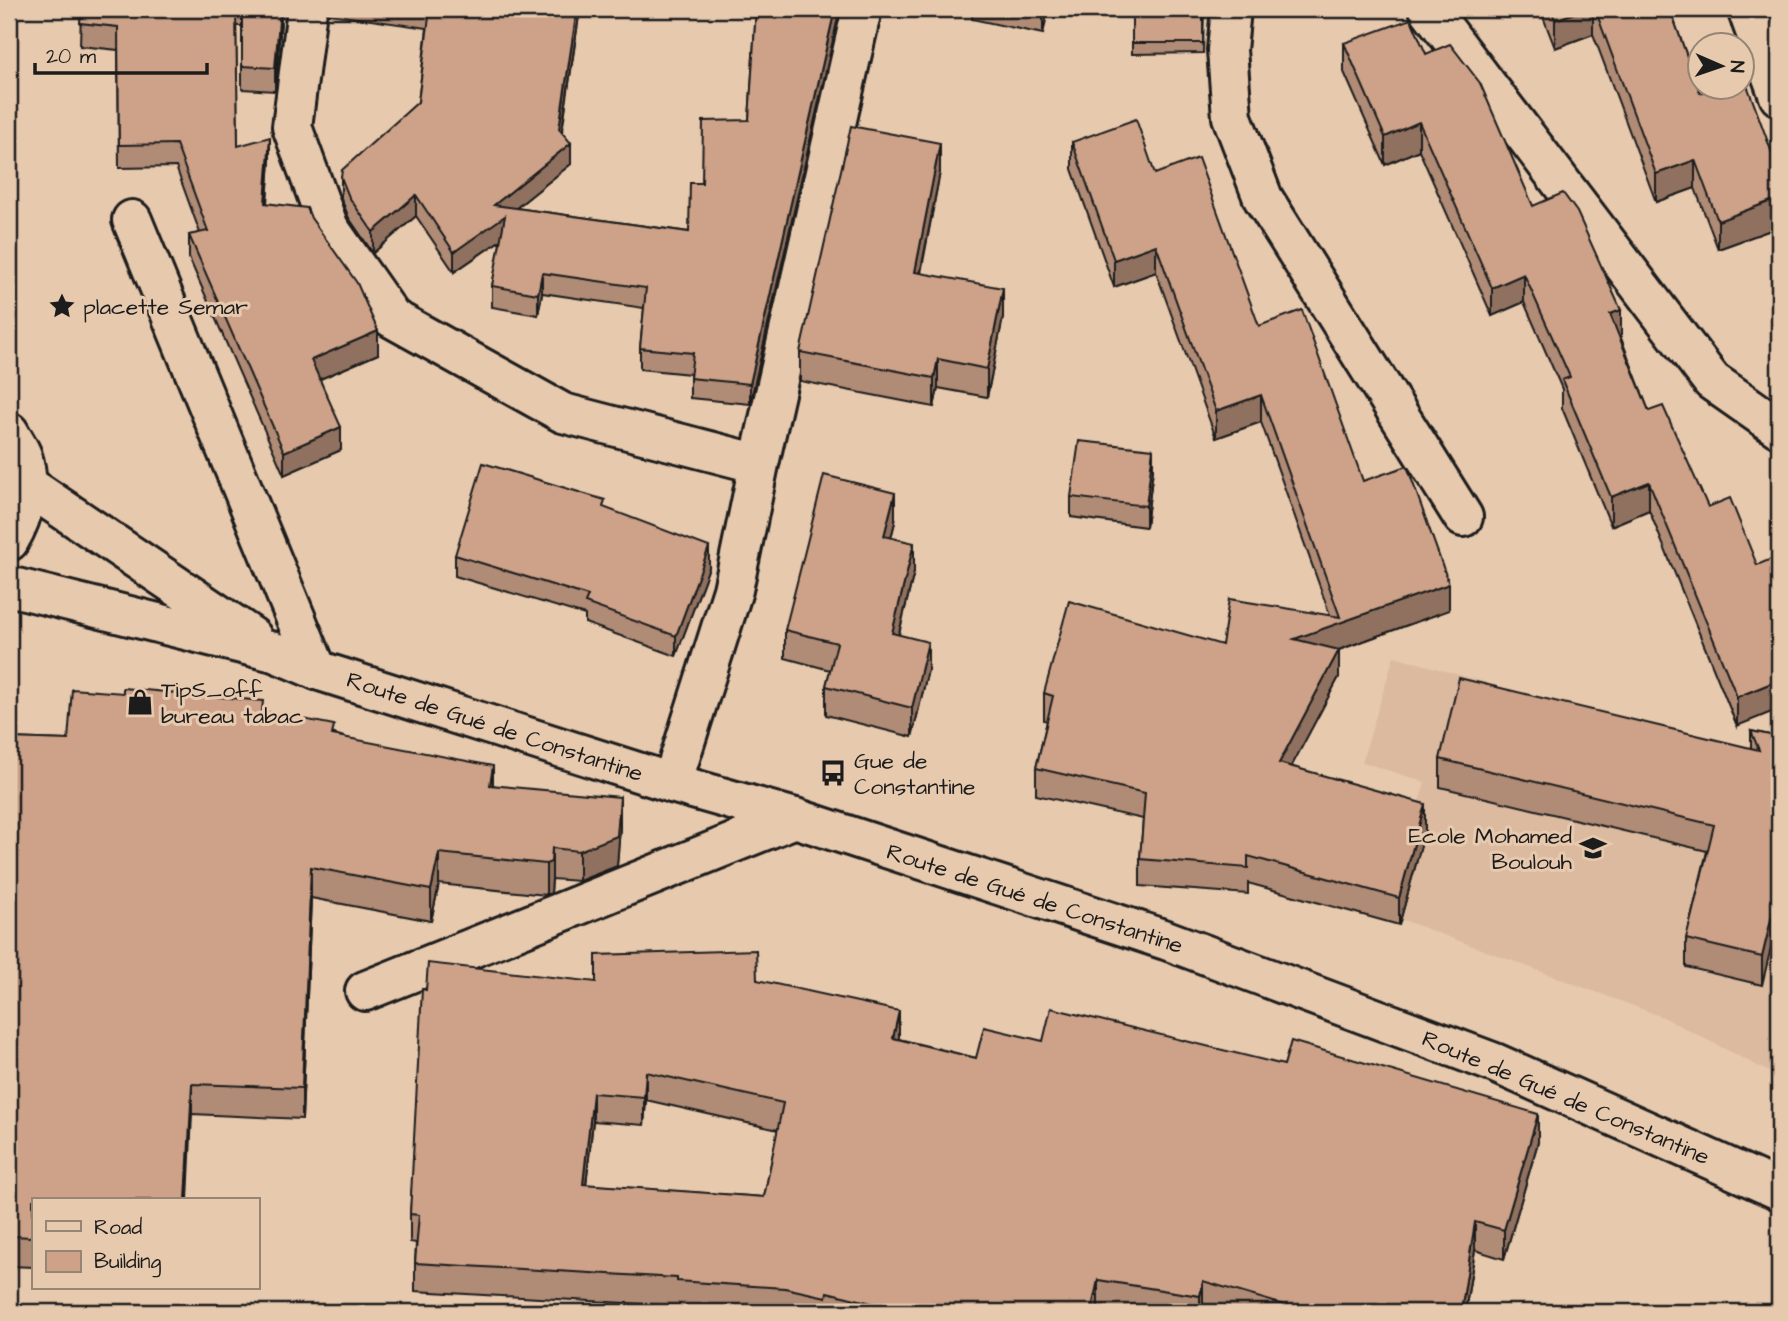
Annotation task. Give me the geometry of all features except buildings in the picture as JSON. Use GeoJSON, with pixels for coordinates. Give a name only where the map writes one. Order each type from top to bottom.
{"type":"FeatureCollection","features":[{"type":"Feature","properties":{"kind":"street"},"geometry":{"type":"LineString","coordinates":[[307,9],[292,127],[329,228],[392,318],[563,413],[759,464]]}},
{"type":"Feature","properties":{"kind":"street"},"geometry":{"type":"LineString","coordinates":[[672,783],[733,590],[862,9]]}},
{"type":"Feature","properties":{"kind":"street"},"geometry":{"type":"LineString","coordinates":[[1231,9],[1227,50],[1232,117],[1263,198],[1463,517]]}},
{"type":"Feature","properties":{"kind":"street"},"geometry":{"type":"LineString","coordinates":[[1429,9],[1712,381],[1779,428]]}},
{"type":"Feature","properties":{"kind":"street"},"geometry":{"type":"LineString","coordinates":[[1747,9],[1779,96]]}},
{"type":"Feature","properties":{"kind":"street"},"geometry":{"type":"LineString","coordinates":[[132,220],[317,670]]}},
{"type":"Feature","properties":{"kind":"street"},"geometry":{"type":"LineString","coordinates":[[9,432],[22,456],[27,485],[23,514],[9,541]]}},
{"type":"Feature","properties":{"kind":"street","name":"Route de Gué de Constantine"},"geometry":{"type":"LineString","coordinates":[[27,485],[274,652]]}},
{"type":"Feature","properties":{"kind":"street","name":"Route de Gué de Constantine"},"geometry":{"type":"LineString","coordinates":[[9,586],[274,652],[317,670],[672,783],[795,818],[1166,940],[1470,1053],[1779,1190]]}},
{"type":"Feature","properties":{"kind":"street"},"geometry":{"type":"LineString","coordinates":[[365,991],[795,818]]}},
{"type":"Feature","properties":{"kind":"shaded area","name":"Ecole Mohamed Boulouh"},"geometry":{"type":"Polygon","coordinates":[[[1394,656],[1779,768],[1779,1077],[1663,1017],[1387,914],[1425,782],[1362,762],[1394,656]]]}},
{"type":"Feature","properties":{"kind":"place","name":"placette Semar"},"geometry":{"type":"Point","coordinates":[62,306]}},
{"type":"Feature","properties":{"kind":"place","name":"TipS_off bureau tabac"},"geometry":{"type":"Point","coordinates":[140,702]}},
{"type":"Feature","properties":{"kind":"place","name":"Gue de Constantine"},"geometry":{"type":"Point","coordinates":[833,773]}},
{"type":"Feature","properties":{"kind":"place","name":"Ecole Mohamed Boulouh"},"geometry":{"type":"Point","coordinates":[1593,848]}}]}
